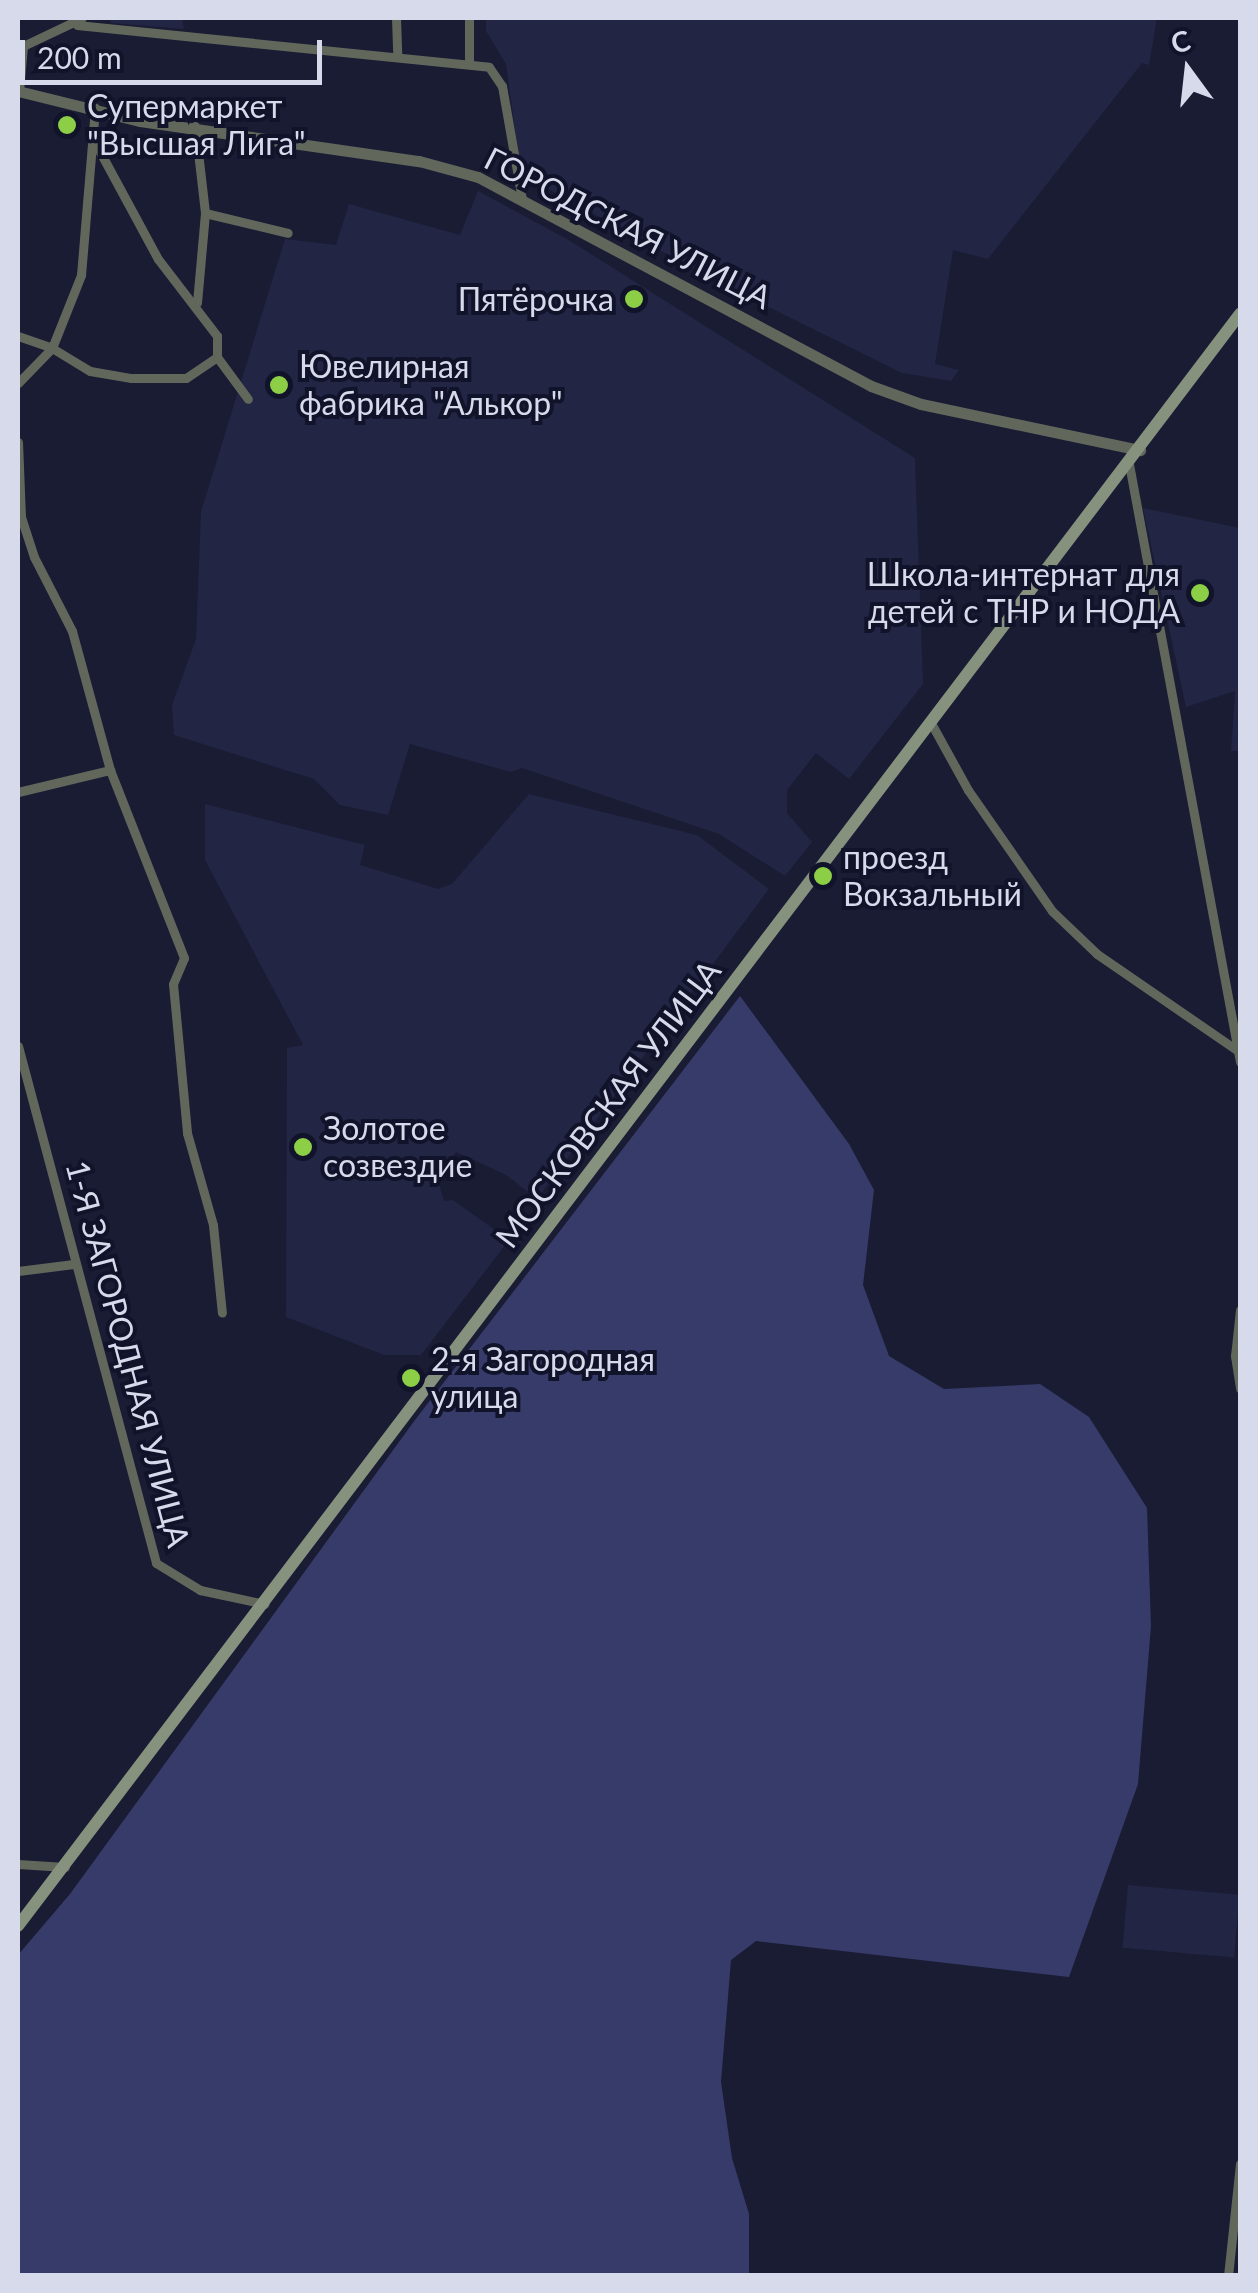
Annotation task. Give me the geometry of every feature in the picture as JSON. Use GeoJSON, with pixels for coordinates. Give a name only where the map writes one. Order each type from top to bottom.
{"type":"FeatureCollection","features":[{"type":"Feature","properties":{"kind":"main road","name":"МОСКОВСКАЯ УЛИЦА"},"geometry":{"type":"LineString","coordinates":[[18,1926],[1240,314]]}},
{"type":"Feature","properties":{"kind":"street"},"geometry":{"type":"LineString","coordinates":[[396,18],[397,56]]}},
{"type":"Feature","properties":{"kind":"street"},"geometry":{"type":"LineString","coordinates":[[469,18],[469,61]]}},
{"type":"Feature","properties":{"kind":"street"},"geometry":{"type":"LineString","coordinates":[[18,91],[22,46],[79,21],[469,61],[497,74],[522,198]]}},
{"type":"Feature","properties":{"kind":"street","name":"ГОРОДСКАЯ УЛИЦА"},"geometry":{"type":"LineString","coordinates":[[18,91],[194,126],[419,161],[478,176],[871,386],[921,404],[1140,450]]}},
{"type":"Feature","properties":{"kind":"street"},"geometry":{"type":"LineString","coordinates":[[18,383],[52,348],[81,275],[95,108]]}},
{"type":"Feature","properties":{"kind":"street"},"geometry":{"type":"LineString","coordinates":[[194,126],[205,213],[197,303]]}},
{"type":"Feature","properties":{"kind":"street"},"geometry":{"type":"LineString","coordinates":[[18,336],[52,348],[90,370],[131,378],[186,378],[207,370],[217,356],[218,336],[197,303],[158,259],[91,136]]}},
{"type":"Feature","properties":{"kind":"street"},"geometry":{"type":"LineString","coordinates":[[205,213],[288,233]]}},
{"type":"Feature","properties":{"kind":"street"},"geometry":{"type":"LineString","coordinates":[[217,356],[248,399]]}},
{"type":"Feature","properties":{"kind":"street"},"geometry":{"type":"LineString","coordinates":[[18,442],[21,516],[72,631],[110,770],[184,958],[173,984],[188,1133],[213,1225],[222,1313]]}},
{"type":"Feature","properties":{"kind":"street"},"geometry":{"type":"LineString","coordinates":[[1129,464],[1240,1062]]}},
{"type":"Feature","properties":{"kind":"street"},"geometry":{"type":"LineString","coordinates":[[931,724],[968,790],[1052,911],[1097,954],[1238,1050]]}},
{"type":"Feature","properties":{"kind":"street"},"geometry":{"type":"LineString","coordinates":[[18,792],[110,770]]}},
{"type":"Feature","properties":{"kind":"street","name":"1-Я ЗАГОРОДНАЯ УЛИЦА"},"geometry":{"type":"LineString","coordinates":[[18,1049],[156,1563],[200,1590],[264,1604]]}},
{"type":"Feature","properties":{"kind":"street"},"geometry":{"type":"LineString","coordinates":[[18,1271],[74,1264]]}},
{"type":"Feature","properties":{"kind":"street"},"geometry":{"type":"LineString","coordinates":[[1240,1310],[1235,1356],[1240,1389]]}},
{"type":"Feature","properties":{"kind":"street"},"geometry":{"type":"LineString","coordinates":[[18,1864],[65,1867]]}},
{"type":"Feature","properties":{"kind":"street"},"geometry":{"type":"LineString","coordinates":[[1228,2276],[1240,2164]]}},
{"type":"Feature","properties":{"kind":"shaded area"},"geometry":{"type":"Polygon","coordinates":[[[110,18],[182,18],[184,29],[111,23],[110,18]]]}},
{"type":"Feature","properties":{"kind":"shaded area"},"geometry":{"type":"Polygon","coordinates":[[[486,18],[1157,18],[1149,65],[1142,63],[988,259],[953,250],[935,364],[959,370],[951,381],[902,373],[716,281],[521,174],[506,64],[486,31],[486,18]]]}},
{"type":"Feature","properties":{"kind":"shaded area"},"geometry":{"type":"Polygon","coordinates":[[[478,191],[567,239],[915,458],[923,684],[849,779],[816,753],[787,790],[787,813],[812,842],[785,876],[719,834],[522,768],[511,772],[410,744],[388,815],[340,805],[314,779],[174,735],[172,705],[196,639],[201,512],[285,239],[336,245],[349,204],[460,235],[478,191]]]}},
{"type":"Feature","properties":{"kind":"shaded area","name":"Школа-интернат для детей с ТНР и НОДА"},"geometry":{"type":"Polygon","coordinates":[[[1143,508],[1240,528],[1240,751],[1231,751],[1235,691],[1186,707],[1143,508]]]}},
{"type":"Feature","properties":{"kind":"shaded area"},"geometry":{"type":"Polygon","coordinates":[[[529,794],[697,835],[769,889],[537,1199],[506,1175],[456,1152],[437,1177],[444,1201],[453,1200],[509,1240],[421,1355],[384,1355],[286,1317],[287,1048],[303,1045],[205,860],[205,804],[365,845],[360,865],[438,889],[452,884],[529,794]]]}},
{"type":"Feature","properties":{"kind":"shaded area"},"geometry":{"type":"Polygon","coordinates":[[[740,996],[849,1144],[874,1190],[863,1285],[889,1356],[944,1389],[1040,1384],[1089,1417],[1147,1508],[1151,1626],[1138,1784],[1069,1977],[756,1941],[731,1960],[721,2082],[732,2158],[749,2214],[749,2275],[18,2275],[18,1955],[70,1894],[415,1420],[740,996]]]}},
{"type":"Feature","properties":{"kind":"shaded area"},"geometry":{"type":"Polygon","coordinates":[[[1128,1885],[1240,1895],[1234,1958],[1123,1948],[1128,1885]]]}},
{"type":"Feature","properties":{"kind":"place","name":"Супермаркет \"Высшая Лига\""},"geometry":{"type":"Point","coordinates":[67,125]}},
{"type":"Feature","properties":{"kind":"place","name":"Пятёрочка"},"geometry":{"type":"Point","coordinates":[634,299]}},
{"type":"Feature","properties":{"kind":"place","name":"Ювелирная фабрика \"Алькор\""},"geometry":{"type":"Point","coordinates":[279,385]}},
{"type":"Feature","properties":{"kind":"place","name":"Школа-интернат для детей с ТНР и НОДА"},"geometry":{"type":"Point","coordinates":[1200,593]}},
{"type":"Feature","properties":{"kind":"place","name":"проезд Вокзальный"},"geometry":{"type":"Point","coordinates":[823,876]}},
{"type":"Feature","properties":{"kind":"place","name":"Золотое созвездие"},"geometry":{"type":"Point","coordinates":[303,1147]}},
{"type":"Feature","properties":{"kind":"place","name":"2-я Загородная улица"},"geometry":{"type":"Point","coordinates":[411,1378]}}]}
